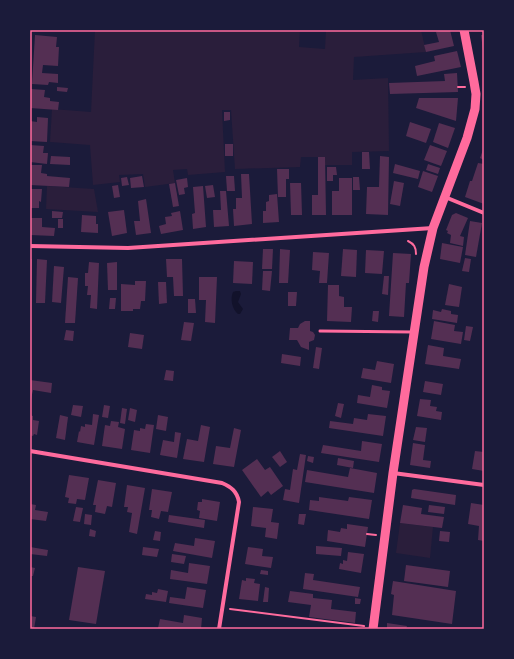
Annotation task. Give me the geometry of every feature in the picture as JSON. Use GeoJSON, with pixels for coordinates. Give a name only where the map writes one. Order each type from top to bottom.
{"type":"FeatureCollection","features":[{"type":"Feature","properties":{"kind":"main road"},"geometry":{"type":"LineString","coordinates":[[373,628],[393,473],[424,267],[433,228],[468,138],[475,109],[476,94],[464,30]]}},
{"type":"Feature","properties":{"kind":"street"},"geometry":{"type":"LineString","coordinates":[[445,197],[484,213]]}},
{"type":"Feature","properties":{"kind":"street"},"geometry":{"type":"LineString","coordinates":[[30,246],[128,248],[433,228]]}},
{"type":"Feature","properties":{"kind":"street"},"geometry":{"type":"LineString","coordinates":[[30,450],[222,483],[235,490],[238,495],[239,502],[219,629]]}},
{"type":"Feature","properties":{"kind":"street"},"geometry":{"type":"LineString","coordinates":[[393,473],[484,485]]}},
{"type":"Feature","properties":{"kind":"lane"},"geometry":{"type":"LineString","coordinates":[[320,331],[414,332]]}},
{"type":"Feature","properties":{"kind":"path"},"geometry":{"type":"LineString","coordinates":[[458,87],[466,86]]}},
{"type":"Feature","properties":{"kind":"path"},"geometry":{"type":"LineString","coordinates":[[367,534],[376,535]]}},
{"type":"Feature","properties":{"kind":"path"},"geometry":{"type":"LineString","coordinates":[[223,608],[373,628]]}},
{"type":"Feature","properties":{"kind":"shaded area"},"geometry":{"type":"Polygon","coordinates":[[[95,30],[300,30],[299,47],[325,49],[326,30],[421,30],[426,52],[354,57],[353,80],[388,78],[389,151],[352,152],[352,165],[325,165],[325,157],[301,157],[300,167],[235,169],[231,110],[222,110],[225,172],[188,175],[187,169],[173,170],[175,183],[145,187],[143,174],[119,175],[120,182],[93,185],[90,145],[50,142],[52,109],[91,112],[95,30]]]}},
{"type":"Feature","properties":{"kind":"shaded area"},"geometry":{"type":"Polygon","coordinates":[[[47,186],[94,189],[98,212],[46,209],[47,186]]]}},
{"type":"Feature","properties":{"kind":"shaded area"},"geometry":{"type":"Polygon","coordinates":[[[240,291],[241,294],[238,302],[243,309],[240,314],[236,312],[232,304],[232,295],[233,292],[240,291]]]}},
{"type":"Feature","properties":{"kind":"shaded area"},"geometry":{"type":"Polygon","coordinates":[[[400,523],[433,527],[430,558],[396,553],[400,523]]]}},
{"type":"Feature","properties":{"kind":"building"},"geometry":{"type":"Polygon","coordinates":[[[450,30],[454,46],[426,52],[424,45],[439,42],[436,32],[450,30]]]}},
{"type":"Feature","properties":{"kind":"building"},"geometry":{"type":"Polygon","coordinates":[[[35,35],[57,37],[56,47],[59,47],[58,66],[43,65],[42,73],[58,74],[58,83],[49,82],[48,85],[32,84],[35,35]]]}},
{"type":"Feature","properties":{"kind":"building"},"geometry":{"type":"Polygon","coordinates":[[[481,35],[484,35],[484,50],[483,50],[481,35]]]}},
{"type":"Feature","properties":{"kind":"building"},"geometry":{"type":"Polygon","coordinates":[[[457,51],[461,67],[417,76],[415,66],[435,61],[434,56],[457,51]]]}},
{"type":"Feature","properties":{"kind":"building"},"geometry":{"type":"Polygon","coordinates":[[[457,73],[458,92],[390,94],[389,83],[445,81],[444,74],[457,73]]]}},
{"type":"Feature","properties":{"kind":"building"},"geometry":{"type":"Polygon","coordinates":[[[57,87],[68,88],[67,92],[57,91],[57,87]]]}},
{"type":"Feature","properties":{"kind":"building"},"geometry":{"type":"Polygon","coordinates":[[[31,89],[45,90],[44,97],[50,98],[50,101],[59,102],[58,110],[30,108],[31,89]]]}},
{"type":"Feature","properties":{"kind":"building"},"geometry":{"type":"Polygon","coordinates":[[[419,98],[458,98],[456,121],[416,108],[419,98]]]}},
{"type":"Feature","properties":{"kind":"building"},"geometry":{"type":"Polygon","coordinates":[[[224,112],[230,112],[230,120],[224,121],[224,112]]]}},
{"type":"Feature","properties":{"kind":"building"},"geometry":{"type":"Polygon","coordinates":[[[37,117],[48,118],[47,142],[30,141],[30,121],[37,122],[37,117]]]}},
{"type":"Feature","properties":{"kind":"building"},"geometry":{"type":"Polygon","coordinates":[[[410,122],[431,129],[426,143],[406,136],[410,122]]]}},
{"type":"Feature","properties":{"kind":"building"},"geometry":{"type":"Polygon","coordinates":[[[439,123],[455,128],[448,148],[433,142],[439,123]]]}},
{"type":"Feature","properties":{"kind":"building"},"geometry":{"type":"Polygon","coordinates":[[[225,144],[233,144],[233,156],[225,156],[225,144]]]}},
{"type":"Feature","properties":{"kind":"building"},"geometry":{"type":"Polygon","coordinates":[[[30,145],[44,146],[43,153],[48,153],[47,164],[30,162],[30,145]]]}},
{"type":"Feature","properties":{"kind":"building"},"geometry":{"type":"Polygon","coordinates":[[[430,145],[447,151],[441,166],[424,160],[430,145]]]}},
{"type":"Feature","properties":{"kind":"building"},"geometry":{"type":"Polygon","coordinates":[[[484,147],[484,160],[480,158],[484,147]]]}},
{"type":"Feature","properties":{"kind":"building"},"geometry":{"type":"Polygon","coordinates":[[[362,152],[369,152],[370,169],[362,169],[362,152]]]}},
{"type":"Feature","properties":{"kind":"building"},"geometry":{"type":"Polygon","coordinates":[[[51,156],[70,157],[70,165],[50,164],[51,156]]]}},
{"type":"Feature","properties":{"kind":"building"},"geometry":{"type":"Polygon","coordinates":[[[380,156],[389,157],[388,215],[366,214],[367,187],[379,187],[380,156]]]}},
{"type":"Feature","properties":{"kind":"building"},"geometry":{"type":"Polygon","coordinates":[[[318,157],[325,157],[326,215],[312,215],[312,195],[318,195],[318,157]]]}},
{"type":"Feature","properties":{"kind":"building"},"geometry":{"type":"Polygon","coordinates":[[[478,163],[484,164],[484,204],[465,197],[478,163]]]}},
{"type":"Feature","properties":{"kind":"building"},"geometry":{"type":"Polygon","coordinates":[[[395,164],[420,171],[418,179],[393,173],[395,164]]]}},
{"type":"Feature","properties":{"kind":"building"},"geometry":{"type":"Polygon","coordinates":[[[428,164],[440,168],[438,174],[426,170],[428,164]]]}},
{"type":"Feature","properties":{"kind":"building"},"geometry":{"type":"Polygon","coordinates":[[[30,165],[42,165],[41,173],[47,174],[47,176],[70,178],[69,187],[30,185],[30,165]]]}},
{"type":"Feature","properties":{"kind":"building"},"geometry":{"type":"Polygon","coordinates":[[[327,167],[336,167],[337,175],[333,175],[333,181],[327,181],[327,167]]]}},
{"type":"Feature","properties":{"kind":"building"},"geometry":{"type":"Polygon","coordinates":[[[277,169],[289,169],[289,179],[286,179],[286,197],[278,197],[277,169]]]}},
{"type":"Feature","properties":{"kind":"building"},"geometry":{"type":"Polygon","coordinates":[[[423,171],[438,176],[432,192],[418,187],[423,171]]]}},
{"type":"Feature","properties":{"kind":"building"},"geometry":{"type":"Polygon","coordinates":[[[241,174],[249,174],[252,224],[234,226],[233,209],[236,209],[236,198],[242,198],[241,174]]]}},
{"type":"Feature","properties":{"kind":"building"},"geometry":{"type":"Polygon","coordinates":[[[142,176],[144,187],[131,188],[130,178],[142,176]]]}},
{"type":"Feature","properties":{"kind":"building"},"geometry":{"type":"Polygon","coordinates":[[[226,176],[234,176],[235,191],[227,191],[226,176]]]}},
{"type":"Feature","properties":{"kind":"building"},"geometry":{"type":"Polygon","coordinates":[[[127,177],[129,185],[122,186],[121,178],[127,177]]]}},
{"type":"Feature","properties":{"kind":"building"},"geometry":{"type":"Polygon","coordinates":[[[353,177],[359,177],[360,190],[353,190],[353,177]]]}},
{"type":"Feature","properties":{"kind":"building"},"geometry":{"type":"Polygon","coordinates":[[[187,178],[188,187],[184,188],[185,194],[179,195],[176,180],[187,178]]]}},
{"type":"Feature","properties":{"kind":"building"},"geometry":{"type":"Polygon","coordinates":[[[339,178],[352,178],[352,215],[332,215],[332,191],[339,191],[339,178]]]}},
{"type":"Feature","properties":{"kind":"building"},"geometry":{"type":"Polygon","coordinates":[[[394,181],[404,183],[400,206],[390,204],[394,181]]]}},
{"type":"Feature","properties":{"kind":"building"},"geometry":{"type":"Polygon","coordinates":[[[175,183],[179,206],[173,207],[169,184],[175,183]]]}},
{"type":"Feature","properties":{"kind":"building"},"geometry":{"type":"Polygon","coordinates":[[[290,183],[301,183],[302,215],[291,215],[290,183]]]}},
{"type":"Feature","properties":{"kind":"building"},"geometry":{"type":"Polygon","coordinates":[[[118,185],[120,197],[114,198],[112,186],[118,185]]]}},
{"type":"Feature","properties":{"kind":"building"},"geometry":{"type":"Polygon","coordinates":[[[213,185],[215,197],[207,198],[205,186],[213,185]]]}},
{"type":"Feature","properties":{"kind":"building"},"geometry":{"type":"Polygon","coordinates":[[[203,186],[206,227],[193,229],[192,214],[195,213],[193,187],[203,186]]]}},
{"type":"Feature","properties":{"kind":"building"},"geometry":{"type":"Polygon","coordinates":[[[30,189],[42,189],[39,208],[30,208],[30,189]]]}},
{"type":"Feature","properties":{"kind":"building"},"geometry":{"type":"Polygon","coordinates":[[[220,191],[226,191],[229,226],[214,227],[213,210],[221,210],[220,191]]]}},
{"type":"Feature","properties":{"kind":"building"},"geometry":{"type":"Polygon","coordinates":[[[277,194],[279,222],[263,223],[263,211],[266,211],[266,202],[269,201],[269,195],[277,194]]]}},
{"type":"Feature","properties":{"kind":"building"},"geometry":{"type":"Polygon","coordinates":[[[146,199],[151,233],[136,235],[134,221],[140,221],[138,201],[146,199]]]}},
{"type":"Feature","properties":{"kind":"building"},"geometry":{"type":"Polygon","coordinates":[[[124,210],[127,233],[112,236],[108,212],[124,210]]]}},
{"type":"Feature","properties":{"kind":"building"},"geometry":{"type":"Polygon","coordinates":[[[52,211],[63,212],[62,218],[52,218],[52,211]]]}},
{"type":"Feature","properties":{"kind":"building"},"geometry":{"type":"Polygon","coordinates":[[[180,211],[183,230],[161,234],[159,226],[166,224],[165,217],[172,216],[171,213],[180,211]]]}},
{"type":"Feature","properties":{"kind":"building"},"geometry":{"type":"Polygon","coordinates":[[[456,213],[468,218],[460,236],[464,237],[463,246],[450,243],[451,235],[447,233],[448,231],[446,230],[452,215],[456,213]]]}},
{"type":"Feature","properties":{"kind":"building"},"geometry":{"type":"Polygon","coordinates":[[[82,215],[96,216],[98,233],[81,232],[82,215]]]}},
{"type":"Feature","properties":{"kind":"building"},"geometry":{"type":"Polygon","coordinates":[[[30,218],[42,218],[42,227],[55,228],[54,236],[30,235],[30,218]]]}},
{"type":"Feature","properties":{"kind":"building"},"geometry":{"type":"Polygon","coordinates":[[[58,219],[63,219],[63,228],[58,228],[58,219]]]}},
{"type":"Feature","properties":{"kind":"building"},"geometry":{"type":"Polygon","coordinates":[[[470,221],[482,223],[476,257],[465,255],[470,221]]]}},
{"type":"Feature","properties":{"kind":"building"},"geometry":{"type":"Polygon","coordinates":[[[442,243],[463,247],[460,263],[440,259],[442,243]]]}},
{"type":"Feature","properties":{"kind":"building"},"geometry":{"type":"Polygon","coordinates":[[[263,249],[273,249],[272,269],[262,269],[263,249]]]}},
{"type":"Feature","properties":{"kind":"building"},"geometry":{"type":"Polygon","coordinates":[[[280,249],[290,250],[288,283],[279,283],[280,249]]]}},
{"type":"Feature","properties":{"kind":"building"},"geometry":{"type":"Polygon","coordinates":[[[343,249],[357,250],[356,277],[341,276],[343,249]]]}},
{"type":"Feature","properties":{"kind":"building"},"geometry":{"type":"Polygon","coordinates":[[[366,250],[384,251],[382,274],[365,273],[366,250]]]}},
{"type":"Feature","properties":{"kind":"building"},"geometry":{"type":"Polygon","coordinates":[[[313,252],[329,253],[327,283],[319,283],[320,271],[312,270],[313,252]]]}},
{"type":"Feature","properties":{"kind":"building"},"geometry":{"type":"Polygon","coordinates":[[[393,253],[411,254],[409,283],[406,283],[404,317],[389,316],[393,253]]]}},
{"type":"Feature","properties":{"kind":"building"},"geometry":{"type":"Polygon","coordinates":[[[465,258],[471,259],[469,272],[462,271],[465,258]]]}},
{"type":"Feature","properties":{"kind":"building"},"geometry":{"type":"Polygon","coordinates":[[[30,259],[32,259],[31,305],[30,305],[30,259]]]}},
{"type":"Feature","properties":{"kind":"building"},"geometry":{"type":"Polygon","coordinates":[[[37,259],[47,260],[45,303],[36,303],[37,259]]]}},
{"type":"Feature","properties":{"kind":"building"},"geometry":{"type":"Polygon","coordinates":[[[166,259],[182,259],[183,296],[174,296],[173,277],[167,277],[166,259]]]}},
{"type":"Feature","properties":{"kind":"building"},"geometry":{"type":"Polygon","coordinates":[[[234,261],[253,262],[252,284],[233,283],[234,261]]]}},
{"type":"Feature","properties":{"kind":"building"},"geometry":{"type":"Polygon","coordinates":[[[89,262],[99,263],[97,309],[90,308],[91,295],[87,295],[88,286],[85,286],[85,273],[88,273],[89,262]]]}},
{"type":"Feature","properties":{"kind":"building"},"geometry":{"type":"Polygon","coordinates":[[[117,262],[117,290],[108,290],[107,263],[117,262]]]}},
{"type":"Feature","properties":{"kind":"building"},"geometry":{"type":"Polygon","coordinates":[[[54,266],[64,267],[61,303],[52,302],[54,266]]]}},
{"type":"Feature","properties":{"kind":"building"},"geometry":{"type":"Polygon","coordinates":[[[263,271],[272,271],[270,291],[262,290],[263,271]]]}},
{"type":"Feature","properties":{"kind":"building"},"geometry":{"type":"Polygon","coordinates":[[[384,276],[389,276],[388,295],[382,294],[384,276]]]}},
{"type":"Feature","properties":{"kind":"building"},"geometry":{"type":"Polygon","coordinates":[[[68,277],[78,278],[75,323],[65,323],[68,277]]]}},
{"type":"Feature","properties":{"kind":"building"},"geometry":{"type":"Polygon","coordinates":[[[199,277],[217,277],[215,323],[205,322],[206,300],[199,300],[199,277]]]}},
{"type":"Feature","properties":{"kind":"building"},"geometry":{"type":"Polygon","coordinates":[[[135,281],[146,281],[145,301],[141,301],[140,309],[133,309],[133,311],[121,311],[121,284],[135,285],[135,281]]]}},
{"type":"Feature","properties":{"kind":"building"},"geometry":{"type":"Polygon","coordinates":[[[158,282],[166,282],[167,303],[159,304],[158,282]]]}},
{"type":"Feature","properties":{"kind":"building"},"geometry":{"type":"Polygon","coordinates":[[[449,284],[462,287],[459,307],[445,305],[449,284]]]}},
{"type":"Feature","properties":{"kind":"building"},"geometry":{"type":"Polygon","coordinates":[[[328,285],[339,285],[339,296],[344,297],[344,307],[352,307],[351,322],[327,321],[328,285]]]}},
{"type":"Feature","properties":{"kind":"building"},"geometry":{"type":"Polygon","coordinates":[[[288,292],[297,292],[296,306],[288,306],[288,292]]]}},
{"type":"Feature","properties":{"kind":"building"},"geometry":{"type":"Polygon","coordinates":[[[110,298],[116,298],[115,309],[109,309],[110,298]]]}},
{"type":"Feature","properties":{"kind":"building"},"geometry":{"type":"Polygon","coordinates":[[[188,299],[195,299],[196,313],[188,313],[188,299]]]}},
{"type":"Feature","properties":{"kind":"building"},"geometry":{"type":"Polygon","coordinates":[[[442,309],[451,311],[451,314],[458,315],[457,323],[432,319],[433,310],[441,312],[442,309]]]}},
{"type":"Feature","properties":{"kind":"building"},"geometry":{"type":"Polygon","coordinates":[[[373,311],[379,311],[378,322],[372,321],[373,311]]]}},
{"type":"Feature","properties":{"kind":"building"},"geometry":{"type":"Polygon","coordinates":[[[305,321],[310,321],[310,331],[315,335],[314,340],[309,342],[309,350],[301,347],[297,340],[289,340],[290,328],[298,328],[300,324],[305,321]]]}},
{"type":"Feature","properties":{"kind":"building"},"geometry":{"type":"Polygon","coordinates":[[[434,321],[455,325],[454,331],[463,332],[461,344],[431,339],[434,321]]]}},
{"type":"Feature","properties":{"kind":"building"},"geometry":{"type":"Polygon","coordinates":[[[184,322],[194,323],[191,341],[181,340],[184,322]]]}},
{"type":"Feature","properties":{"kind":"building"},"geometry":{"type":"Polygon","coordinates":[[[466,326],[473,327],[470,341],[464,340],[466,326]]]}},
{"type":"Feature","properties":{"kind":"building"},"geometry":{"type":"Polygon","coordinates":[[[66,330],[74,331],[73,341],[64,340],[66,330]]]}},
{"type":"Feature","properties":{"kind":"building"},"geometry":{"type":"Polygon","coordinates":[[[130,333],[144,335],[142,349],[128,347],[130,333]]]}},
{"type":"Feature","properties":{"kind":"building"},"geometry":{"type":"Polygon","coordinates":[[[428,345],[444,348],[443,356],[461,359],[459,369],[425,364],[428,345]]]}},
{"type":"Feature","properties":{"kind":"building"},"geometry":{"type":"Polygon","coordinates":[[[316,347],[322,348],[319,369],[313,368],[316,347]]]}},
{"type":"Feature","properties":{"kind":"building"},"geometry":{"type":"Polygon","coordinates":[[[282,354],[301,357],[300,366],[281,363],[282,354]]]}},
{"type":"Feature","properties":{"kind":"building"},"geometry":{"type":"Polygon","coordinates":[[[377,361],[394,364],[391,383],[361,378],[363,368],[375,370],[377,361]]]}},
{"type":"Feature","properties":{"kind":"building"},"geometry":{"type":"Polygon","coordinates":[[[166,370],[174,371],[173,381],[164,380],[166,370]]]}},
{"type":"Feature","properties":{"kind":"building"},"geometry":{"type":"Polygon","coordinates":[[[30,380],[52,383],[51,393],[33,390],[30,399],[30,380]]]}},
{"type":"Feature","properties":{"kind":"building"},"geometry":{"type":"Polygon","coordinates":[[[425,381],[443,384],[441,395],[423,392],[425,381]]]}},
{"type":"Feature","properties":{"kind":"building"},"geometry":{"type":"Polygon","coordinates":[[[372,385],[382,387],[382,390],[390,391],[387,408],[357,403],[358,395],[370,397],[372,385]]]}},
{"type":"Feature","properties":{"kind":"building"},"geometry":{"type":"Polygon","coordinates":[[[420,399],[431,400],[430,406],[437,407],[436,411],[442,412],[441,420],[417,416],[420,399]]]}},
{"type":"Feature","properties":{"kind":"building"},"geometry":{"type":"Polygon","coordinates":[[[338,403],[344,404],[341,418],[335,416],[338,403]]]}},
{"type":"Feature","properties":{"kind":"building"},"geometry":{"type":"Polygon","coordinates":[[[73,405],[83,406],[81,417],[71,415],[73,405]]]}},
{"type":"Feature","properties":{"kind":"building"},"geometry":{"type":"Polygon","coordinates":[[[104,405],[110,406],[108,418],[102,417],[104,405]]]}},
{"type":"Feature","properties":{"kind":"building"},"geometry":{"type":"Polygon","coordinates":[[[122,408],[127,409],[125,424],[120,423],[122,408]]]}},
{"type":"Feature","properties":{"kind":"building"},"geometry":{"type":"Polygon","coordinates":[[[130,408],[137,410],[135,422],[128,420],[130,408]]]}},
{"type":"Feature","properties":{"kind":"building"},"geometry":{"type":"Polygon","coordinates":[[[93,414],[99,415],[94,445],[77,442],[81,426],[85,427],[85,424],[92,425],[93,414]]]}},
{"type":"Feature","properties":{"kind":"building"},"geometry":{"type":"Polygon","coordinates":[[[368,414],[386,416],[383,436],[329,428],[330,421],[353,424],[354,418],[367,420],[368,414]]]}},
{"type":"Feature","properties":{"kind":"building"},"geometry":{"type":"Polygon","coordinates":[[[30,415],[33,416],[33,420],[39,421],[37,435],[34,434],[33,436],[30,435],[30,415]]]}},
{"type":"Feature","properties":{"kind":"building"},"geometry":{"type":"Polygon","coordinates":[[[60,415],[68,417],[65,440],[56,438],[60,415]]]}},
{"type":"Feature","properties":{"kind":"building"},"geometry":{"type":"Polygon","coordinates":[[[158,415],[168,417],[166,431],[156,429],[158,415]]]}},
{"type":"Feature","properties":{"kind":"building"},"geometry":{"type":"Polygon","coordinates":[[[111,421],[119,422],[118,427],[125,429],[122,449],[102,446],[105,425],[110,426],[111,421]]]}},
{"type":"Feature","properties":{"kind":"building"},"geometry":{"type":"Polygon","coordinates":[[[146,424],[154,425],[150,453],[131,450],[134,430],[140,431],[140,428],[145,429],[146,424]]]}},
{"type":"Feature","properties":{"kind":"building"},"geometry":{"type":"Polygon","coordinates":[[[201,425],[210,427],[204,462],[183,459],[187,439],[198,441],[201,425]]]}},
{"type":"Feature","properties":{"kind":"building"},"geometry":{"type":"Polygon","coordinates":[[[416,427],[427,428],[425,442],[413,440],[416,427]]]}},
{"type":"Feature","properties":{"kind":"building"},"geometry":{"type":"Polygon","coordinates":[[[234,428],[241,430],[234,467],[213,464],[216,446],[230,448],[234,428]]]}},
{"type":"Feature","properties":{"kind":"building"},"geometry":{"type":"Polygon","coordinates":[[[175,432],[181,433],[177,458],[160,455],[163,440],[174,442],[175,432]]]}},
{"type":"Feature","properties":{"kind":"building"},"geometry":{"type":"Polygon","coordinates":[[[362,441],[382,444],[379,462],[321,453],[323,445],[361,451],[362,441]]]}},
{"type":"Feature","properties":{"kind":"building"},"geometry":{"type":"Polygon","coordinates":[[[413,443],[425,445],[423,460],[431,461],[430,468],[410,465],[413,443]]]}},
{"type":"Feature","properties":{"kind":"building"},"geometry":{"type":"Polygon","coordinates":[[[280,451],[287,462],[280,467],[272,457],[280,451]]]}},
{"type":"Feature","properties":{"kind":"building"},"geometry":{"type":"Polygon","coordinates":[[[475,451],[484,452],[484,471],[472,469],[475,451]]]}},
{"type":"Feature","properties":{"kind":"building"},"geometry":{"type":"Polygon","coordinates":[[[300,454],[306,455],[299,503],[283,500],[285,489],[290,490],[293,469],[297,470],[300,454]]]}},
{"type":"Feature","properties":{"kind":"building"},"geometry":{"type":"Polygon","coordinates":[[[308,456],[314,457],[313,463],[307,461],[308,456]]]}},
{"type":"Feature","properties":{"kind":"building"},"geometry":{"type":"Polygon","coordinates":[[[338,458],[354,461],[353,468],[337,465],[338,458]]]}},
{"type":"Feature","properties":{"kind":"building"},"geometry":{"type":"Polygon","coordinates":[[[257,459],[265,470],[270,467],[283,486],[271,495],[268,491],[261,497],[242,470],[257,459]]]}},
{"type":"Feature","properties":{"kind":"building"},"geometry":{"type":"Polygon","coordinates":[[[350,468],[377,473],[374,493],[305,482],[307,470],[348,477],[350,468]]]}},
{"type":"Feature","properties":{"kind":"building"},"geometry":{"type":"Polygon","coordinates":[[[69,475],[89,478],[85,500],[77,499],[76,504],[68,503],[69,498],[65,497],[69,475]]]}},
{"type":"Feature","properties":{"kind":"building"},"geometry":{"type":"Polygon","coordinates":[[[98,480],[116,483],[112,507],[107,506],[105,514],[95,512],[96,505],[93,505],[98,480]]]}},
{"type":"Feature","properties":{"kind":"building"},"geometry":{"type":"Polygon","coordinates":[[[127,485],[145,488],[137,534],[129,532],[132,513],[127,512],[128,507],[124,507],[127,485]]]}},
{"type":"Feature","properties":{"kind":"building"},"geometry":{"type":"Polygon","coordinates":[[[152,489],[172,492],[168,512],[161,511],[159,519],[151,517],[152,510],[149,510],[152,489]]]}},
{"type":"Feature","properties":{"kind":"building"},"geometry":{"type":"Polygon","coordinates":[[[414,489],[456,495],[455,505],[411,498],[412,490],[414,489]]]}},
{"type":"Feature","properties":{"kind":"building"},"geometry":{"type":"Polygon","coordinates":[[[319,497],[348,501],[349,497],[372,500],[369,519],[309,510],[310,500],[319,501],[319,497]]]}},
{"type":"Feature","properties":{"kind":"building"},"geometry":{"type":"Polygon","coordinates":[[[202,499],[220,502],[217,521],[199,518],[200,511],[197,510],[198,502],[202,502],[202,499]]]}},
{"type":"Feature","properties":{"kind":"building"},"geometry":{"type":"Polygon","coordinates":[[[471,503],[484,505],[484,541],[478,540],[479,526],[468,524],[471,503]]]}},
{"type":"Feature","properties":{"kind":"building"},"geometry":{"type":"Polygon","coordinates":[[[30,504],[36,505],[35,510],[48,512],[46,521],[30,519],[30,504]]]}},
{"type":"Feature","properties":{"kind":"building"},"geometry":{"type":"Polygon","coordinates":[[[403,505],[422,508],[421,514],[444,517],[442,528],[400,523],[403,505]]]}},
{"type":"Feature","properties":{"kind":"building"},"geometry":{"type":"Polygon","coordinates":[[[429,505],[445,507],[444,514],[428,512],[429,505]]]}},
{"type":"Feature","properties":{"kind":"building"},"geometry":{"type":"Polygon","coordinates":[[[76,507],[83,508],[80,522],[73,521],[76,507]]]}},
{"type":"Feature","properties":{"kind":"building"},"geometry":{"type":"Polygon","coordinates":[[[253,507],[273,509],[271,522],[279,523],[277,539],[265,537],[266,528],[251,526],[253,507]]]}},
{"type":"Feature","properties":{"kind":"building"},"geometry":{"type":"Polygon","coordinates":[[[85,514],[92,515],[91,525],[84,524],[85,514]]]}},
{"type":"Feature","properties":{"kind":"building"},"geometry":{"type":"Polygon","coordinates":[[[299,514],[306,514],[304,525],[298,524],[299,514]]]}},
{"type":"Feature","properties":{"kind":"building"},"geometry":{"type":"Polygon","coordinates":[[[169,515],[205,520],[204,528],[168,522],[169,515]]]}},
{"type":"Feature","properties":{"kind":"building"},"geometry":{"type":"Polygon","coordinates":[[[347,524],[368,527],[365,547],[327,541],[328,530],[340,532],[341,528],[347,529],[347,524]]]}},
{"type":"Feature","properties":{"kind":"building"},"geometry":{"type":"Polygon","coordinates":[[[90,529],[96,531],[95,537],[89,536],[90,529]]]}},
{"type":"Feature","properties":{"kind":"building"},"geometry":{"type":"Polygon","coordinates":[[[155,531],[161,532],[160,541],[153,540],[155,531]]]}},
{"type":"Feature","properties":{"kind":"building"},"geometry":{"type":"Polygon","coordinates":[[[440,531],[450,532],[449,542],[439,541],[440,531]]]}},
{"type":"Feature","properties":{"kind":"building"},"geometry":{"type":"Polygon","coordinates":[[[195,538],[215,541],[212,558],[173,551],[175,543],[194,546],[195,538]]]}},
{"type":"Feature","properties":{"kind":"building"},"geometry":{"type":"Polygon","coordinates":[[[316,546],[342,548],[341,556],[316,554],[316,546]]]}},
{"type":"Feature","properties":{"kind":"building"},"geometry":{"type":"Polygon","coordinates":[[[30,547],[48,550],[47,556],[30,554],[30,547]]]}},
{"type":"Feature","properties":{"kind":"building"},"geometry":{"type":"Polygon","coordinates":[[[143,547],[159,549],[157,557],[142,555],[143,547]]]}},
{"type":"Feature","properties":{"kind":"building"},"geometry":{"type":"Polygon","coordinates":[[[248,547],[263,549],[262,556],[273,557],[271,568],[245,564],[248,547]]]}},
{"type":"Feature","properties":{"kind":"building"},"geometry":{"type":"Polygon","coordinates":[[[348,552],[364,554],[361,573],[339,569],[340,563],[343,564],[343,560],[347,561],[348,552]]]}},
{"type":"Feature","properties":{"kind":"building"},"geometry":{"type":"Polygon","coordinates":[[[172,554],[186,556],[184,564],[171,562],[172,554]]]}},
{"type":"Feature","properties":{"kind":"building"},"geometry":{"type":"Polygon","coordinates":[[[189,563],[210,566],[207,584],[170,579],[171,570],[188,573],[189,563]]]}},
{"type":"Feature","properties":{"kind":"building"},"geometry":{"type":"Polygon","coordinates":[[[406,565],[450,571],[448,587],[404,581],[406,565]]]}},
{"type":"Feature","properties":{"kind":"building"},"geometry":{"type":"Polygon","coordinates":[[[30,567],[35,568],[33,576],[30,576],[30,567]]]}},
{"type":"Feature","properties":{"kind":"building"},"geometry":{"type":"Polygon","coordinates":[[[78,567],[105,571],[96,624],[69,620],[78,567]]]}},
{"type":"Feature","properties":{"kind":"building"},"geometry":{"type":"Polygon","coordinates":[[[261,570],[268,571],[268,575],[260,574],[261,570]]]}},
{"type":"Feature","properties":{"kind":"building"},"geometry":{"type":"Polygon","coordinates":[[[305,573],[314,574],[313,580],[360,587],[358,597],[303,589],[305,573]]]}},
{"type":"Feature","properties":{"kind":"building"},"geometry":{"type":"Polygon","coordinates":[[[246,578],[255,579],[254,583],[260,584],[258,601],[239,599],[242,580],[246,581],[246,578]]]}},
{"type":"Feature","properties":{"kind":"building"},"geometry":{"type":"Polygon","coordinates":[[[393,581],[456,591],[452,624],[392,615],[394,595],[391,594],[393,581]]]}},
{"type":"Feature","properties":{"kind":"building"},"geometry":{"type":"Polygon","coordinates":[[[187,587],[206,590],[203,608],[169,603],[170,597],[185,599],[187,587]]]}},
{"type":"Feature","properties":{"kind":"building"},"geometry":{"type":"Polygon","coordinates":[[[265,587],[269,588],[268,602],[263,602],[265,587]]]}},
{"type":"Feature","properties":{"kind":"building"},"geometry":{"type":"Polygon","coordinates":[[[158,589],[168,591],[166,602],[145,599],[146,594],[152,595],[152,592],[157,593],[158,589]]]}},
{"type":"Feature","properties":{"kind":"building"},"geometry":{"type":"Polygon","coordinates":[[[290,591],[313,594],[313,598],[332,600],[331,609],[356,612],[355,623],[309,617],[311,605],[288,602],[290,591]]]}},
{"type":"Feature","properties":{"kind":"building"},"geometry":{"type":"Polygon","coordinates":[[[355,598],[361,599],[360,604],[355,604],[355,598]]]}},
{"type":"Feature","properties":{"kind":"building"},"geometry":{"type":"Polygon","coordinates":[[[184,615],[202,618],[201,629],[158,628],[160,619],[183,623],[184,615]]]}},
{"type":"Feature","properties":{"kind":"building"},"geometry":{"type":"Polygon","coordinates":[[[30,616],[36,617],[34,629],[30,629],[30,616]]]}},
{"type":"Feature","properties":{"kind":"building"},"geometry":{"type":"Polygon","coordinates":[[[387,623],[407,626],[406,629],[387,629],[387,623]]]}}]}
